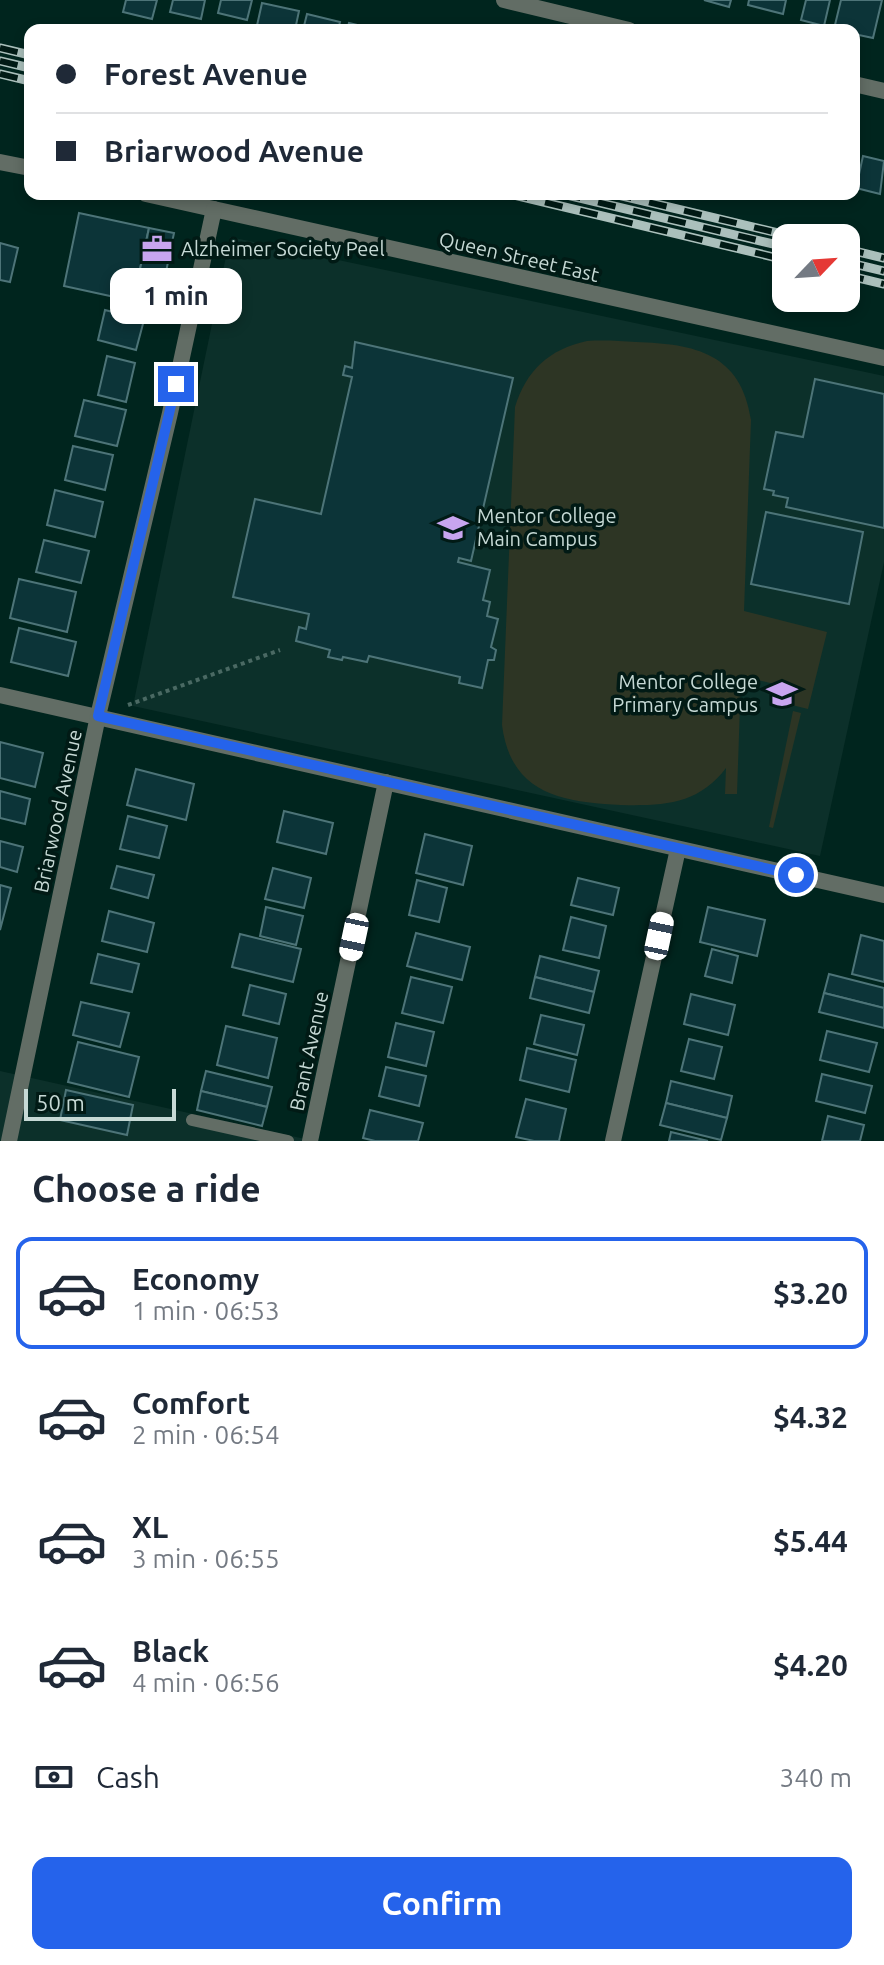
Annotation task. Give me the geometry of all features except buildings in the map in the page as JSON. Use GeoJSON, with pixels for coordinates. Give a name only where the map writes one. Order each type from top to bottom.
{"type":"FeatureCollection","features":[{"type":"Feature","properties":{"kind":"street"},"geometry":{"type":"LineString","coordinates":[[504,0],[568,8],[612,24]]}},
{"type":"Feature","properties":{"kind":"street"},"geometry":{"type":"LineString","coordinates":[[860,85],[884,91]]}},
{"type":"Feature","properties":{"kind":"street"},"geometry":{"type":"LineString","coordinates":[[0,162],[24,167]]}},
{"type":"Feature","properties":{"kind":"street","name":"Queen Street East"},"geometry":{"type":"LineString","coordinates":[[173,200],[884,358]]}},
{"type":"Feature","properties":{"kind":"street","name":"Briarwood Avenue"},"geometry":{"type":"LineString","coordinates":[[9,1141],[98,716],[170,413],[214,209]]}},
{"type":"Feature","properties":{"kind":"street"},"geometry":{"type":"LineString","coordinates":[[0,695],[884,895]]}},
{"type":"Feature","properties":{"kind":"street","name":"Brant Avenue"},"geometry":{"type":"LineString","coordinates":[[310,1141],[386,782]]}},
{"type":"Feature","properties":{"kind":"street"},"geometry":{"type":"LineString","coordinates":[[613,1141],[678,849]]}},
{"type":"Feature","properties":{"kind":"lane"},"geometry":{"type":"LineString","coordinates":[[192,1120],[288,1141]]}},
{"type":"Feature","properties":{"kind":"path"},"geometry":{"type":"LineString","coordinates":[[98,716],[280,650]]}},
{"type":"Feature","properties":{"kind":"shaded area","name":"Mentor College Main Campus"},"geometry":{"type":"Polygon","coordinates":[[[230,237],[884,376],[884,562],[820,856],[133,706],[230,237]]]}},
{"type":"Feature","properties":{"kind":"shaded area"},"geometry":{"type":"Polygon","coordinates":[[[0,1071],[314,1141],[0,1141],[0,1071]]]}},
{"type":"Feature","properties":{"kind":"green space"},"geometry":{"type":"Polygon","coordinates":[[[587,341],[677,346],[696,350],[726,366],[746,397],[751,420],[744,611],[827,632],[808,709],[780,702],[783,686],[741,676],[737,794],[725,794],[726,768],[704,789],[680,800],[637,805],[579,801],[543,790],[528,780],[516,767],[507,748],[502,725],[515,407],[526,383],[541,364],[561,350],[587,341]]]}},
{"type":"Feature","properties":{"kind":"green space"},"geometry":{"type":"Polygon","coordinates":[[[793,711],[801,713],[773,828],[769,827],[793,711]]]}},
{"type":"Feature","properties":{"kind":"railway"},"geometry":{"type":"LineString","coordinates":[[0,48],[24,54]]}},
{"type":"Feature","properties":{"kind":"railway"},"geometry":{"type":"LineString","coordinates":[[0,61],[24,67]]}},
{"type":"Feature","properties":{"kind":"railway"},"geometry":{"type":"LineString","coordinates":[[0,74],[24,80]]}},
{"type":"Feature","properties":{"kind":"railway"},"geometry":{"type":"LineString","coordinates":[[535,200],[772,257]]}},
{"type":"Feature","properties":{"kind":"railway"},"geometry":{"type":"LineString","coordinates":[[588,200],[772,244]]}},
{"type":"Feature","properties":{"kind":"railway"},"geometry":{"type":"LineString","coordinates":[[639,200],[772,232]]}},
{"type":"Feature","properties":{"kind":"railway"},"geometry":{"type":"LineString","coordinates":[[860,252],[884,258]]}},
{"type":"Feature","properties":{"kind":"railway"},"geometry":{"type":"LineString","coordinates":[[860,265],[884,271]]}},
{"type":"Feature","properties":{"kind":"railway"},"geometry":{"type":"LineString","coordinates":[[860,278],[884,284]]}},
{"type":"Feature","properties":{"kind":"place","name":"Alzheimer Society Peel"},"geometry":{"type":"Point","coordinates":[157,249]}},
{"type":"Feature","properties":{"kind":"place","name":"Mentor College Main Campus"},"geometry":{"type":"Point","coordinates":[453,528]}},
{"type":"Feature","properties":{"kind":"place","name":"Mentor College Primary Campus"},"geometry":{"type":"Point","coordinates":[782,694]}},
{"type":"Feature","properties":{"kind":"route"},"geometry":{"type":"LineString","coordinates":[[176,384],[98,716],[796,875]]}}]}
